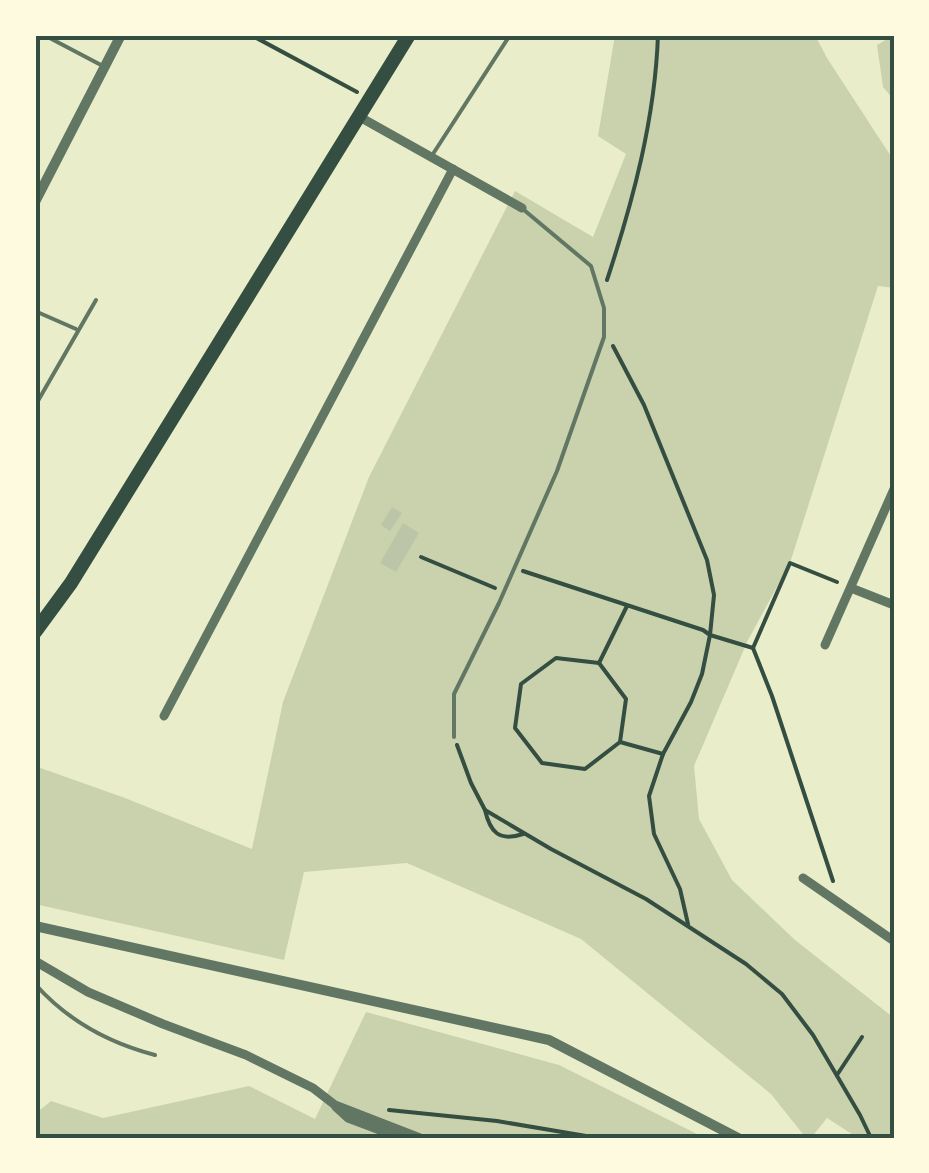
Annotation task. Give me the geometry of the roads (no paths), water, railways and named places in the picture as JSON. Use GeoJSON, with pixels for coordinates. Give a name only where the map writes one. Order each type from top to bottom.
{"type":"FeatureCollection","features":[{"type":"Feature","properties":{"kind":"highway"},"geometry":{"type":"LineString","coordinates":[[35,632],[71,583],[409,35]]}},
{"type":"Feature","properties":{"kind":"street"},"geometry":{"type":"LineString","coordinates":[[35,202],[122,35]]}},
{"type":"Feature","properties":{"kind":"street"},"geometry":{"type":"LineString","coordinates":[[358,116],[522,208]]}},
{"type":"Feature","properties":{"kind":"street"},"geometry":{"type":"LineString","coordinates":[[164,716],[453,169]]}},
{"type":"Feature","properties":{"kind":"street"},"geometry":{"type":"LineString","coordinates":[[826,646],[894,490]]}},
{"type":"Feature","properties":{"kind":"street"},"geometry":{"type":"LineString","coordinates":[[851,588],[894,605]]}},
{"type":"Feature","properties":{"kind":"street"},"geometry":{"type":"LineString","coordinates":[[802,878],[894,941]]}},
{"type":"Feature","properties":{"kind":"street"},"geometry":{"type":"LineString","coordinates":[[35,926],[549,1040],[738,1138]]}},
{"type":"Feature","properties":{"kind":"street"},"geometry":{"type":"LineString","coordinates":[[35,961],[88,992],[246,1054],[313,1088],[348,1118],[401,1138]]}},
{"type":"Feature","properties":{"kind":"street"},"geometry":{"type":"LineString","coordinates":[[334,1104],[420,1138]]}},
{"type":"Feature","properties":{"kind":"lane"},"geometry":{"type":"LineString","coordinates":[[44,35],[105,67]]}},
{"type":"Feature","properties":{"kind":"lane"},"geometry":{"type":"LineString","coordinates":[[431,157],[510,35]]}},
{"type":"Feature","properties":{"kind":"lane"},"geometry":{"type":"LineString","coordinates":[[454,737],[454,694],[557,470],[604,338],[604,308],[591,266],[522,208]]}},
{"type":"Feature","properties":{"kind":"lane"},"geometry":{"type":"LineString","coordinates":[[35,406],[96,300]]}},
{"type":"Feature","properties":{"kind":"lane"},"geometry":{"type":"LineString","coordinates":[[35,311],[77,330]]}},
{"type":"Feature","properties":{"kind":"lane"},"geometry":{"type":"LineString","coordinates":[[35,984],[66,1014],[106,1038],[154,1055]]}}]}
